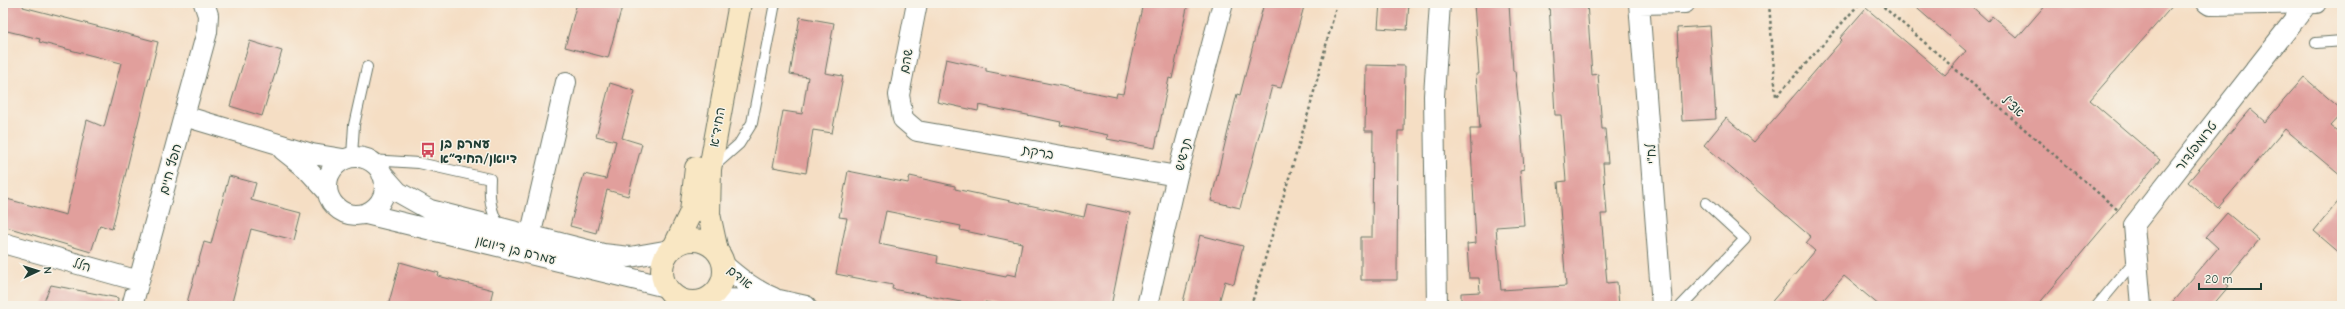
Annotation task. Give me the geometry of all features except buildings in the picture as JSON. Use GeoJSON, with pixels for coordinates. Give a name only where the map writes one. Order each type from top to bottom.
{"type":"FeatureCollection","features":[{"type":"Feature","properties":{"kind":"street","name":"חפץ חיים"},"geometry":{"type":"LineString","coordinates":[[132,306],[207,32],[208,14],[204,3]]}},
{"type":"Feature","properties":{"kind":"street","name":"החיד\"א"},"geometry":{"type":"LineString","coordinates":[[672,248],[691,212],[698,146],[724,3]]}},
{"type":"Feature","properties":{"kind":"street","name":"החיד\"א"},"geometry":{"type":"LineString","coordinates":[[720,257],[709,214],[710,169],[740,3]]}},
{"type":"Feature","properties":{"kind":"street","name":"שהם"},"geometry":{"type":"LineString","coordinates":[[903,119],[899,95],[917,3]]}},
{"type":"Feature","properties":{"kind":"street","name":"תרשיש"},"geometry":{"type":"LineString","coordinates":[[1147,306],[1177,176],[1223,3]]}},
{"type":"Feature","properties":{"kind":"street"},"geometry":{"type":"LineString","coordinates":[[1436,306],[1434,96],[1440,3]]}},
{"type":"Feature","properties":{"kind":"street"},"geometry":{"type":"LineString","coordinates":[[1639,4],[1685,3]]}},
{"type":"Feature","properties":{"kind":"street"},"geometry":{"type":"LineString","coordinates":[[2207,3],[2210,5],[2312,3]]}},
{"type":"Feature","properties":{"kind":"street","name":"טרומפלדור"},"geometry":{"type":"LineString","coordinates":[[2134,225],[2312,3]]}},
{"type":"Feature","properties":{"kind":"street","name":"לח\"י"},"geometry":{"type":"LineString","coordinates":[[1639,4],[1662,306]]}},
{"type":"Feature","properties":{"kind":"street","name":"עמרם בן דיוואן"},"geometry":{"type":"LineString","coordinates":[[530,237],[566,82]]}},
{"type":"Feature","properties":{"kind":"street"},"geometry":{"type":"LineString","coordinates":[[184,116],[312,154],[362,162],[384,192],[381,201],[374,209],[366,214],[346,214],[337,209],[327,192],[302,164],[271,142]]}},
{"type":"Feature","properties":{"kind":"street","name":"ברקת"},"geometry":{"type":"LineString","coordinates":[[903,119],[917,131],[1177,176]]}},
{"type":"Feature","properties":{"kind":"street","name":"עמרם בן דיוואן"},"geometry":{"type":"LineString","coordinates":[[362,162],[398,192],[430,210],[530,237],[603,254],[630,257],[672,248]]}},
{"type":"Feature","properties":{"kind":"street"},"geometry":{"type":"LineString","coordinates":[[327,192],[326,182],[330,172],[362,162]]}},
{"type":"Feature","properties":{"kind":"street","name":"עמרם בן דיוואן"},"geometry":{"type":"LineString","coordinates":[[366,214],[669,295]]}},
{"type":"Feature","properties":{"kind":"street"},"geometry":{"type":"LineString","coordinates":[[2134,225],[2141,306]]}},
{"type":"Feature","properties":{"kind":"street"},"geometry":{"type":"LineString","coordinates":[[696,240],[709,244],[720,257],[723,280],[719,288],[699,302],[687,302],[669,295],[663,280],[663,264],[672,248],[682,242],[696,240]]}},
{"type":"Feature","properties":{"kind":"street","name":"הלל"},"geometry":{"type":"LineString","coordinates":[[3,243],[139,281]]}},
{"type":"Feature","properties":{"kind":"street","name":"אודם"},"geometry":{"type":"LineString","coordinates":[[720,257],[760,292],[779,300],[806,306]]}},
{"type":"Feature","properties":{"kind":"street","name":"אודם"},"geometry":{"type":"LineString","coordinates":[[699,302],[779,300]]}},
{"type":"Feature","properties":{"kind":"lane"},"geometry":{"type":"LineString","coordinates":[[710,169],[739,144],[752,123],[775,3]]}},
{"type":"Feature","properties":{"kind":"lane"},"geometry":{"type":"LineString","coordinates":[[2316,43],[2342,41]]}},
{"type":"Feature","properties":{"kind":"lane"},"geometry":{"type":"LineString","coordinates":[[367,67],[354,125],[362,162],[419,163],[490,179],[489,198],[492,214],[501,229]]}},
{"type":"Feature","properties":{"kind":"lane"},"geometry":{"type":"LineString","coordinates":[[1681,306],[1745,238],[1706,203]]}},
{"type":"Feature","properties":{"kind":"lane"},"geometry":{"type":"LineString","coordinates":[[2096,306],[2137,258]]}},
{"type":"Feature","properties":{"kind":"path"},"geometry":{"type":"LineString","coordinates":[[1251,306],[1310,107],[1337,3]]}},
{"type":"Feature","properties":{"kind":"path"},"geometry":{"type":"LineString","coordinates":[[1769,3],[1776,97],[1860,3]]}},
{"type":"Feature","properties":{"kind":"path","name":"אצ\"ל"},"geometry":{"type":"LineString","coordinates":[[1880,3],[2134,225]]}},
{"type":"Feature","properties":{"kind":"place","name":"עמרם בן דיואן/החיד״א"},"geometry":{"type":"Point","coordinates":[428,150]}}]}
